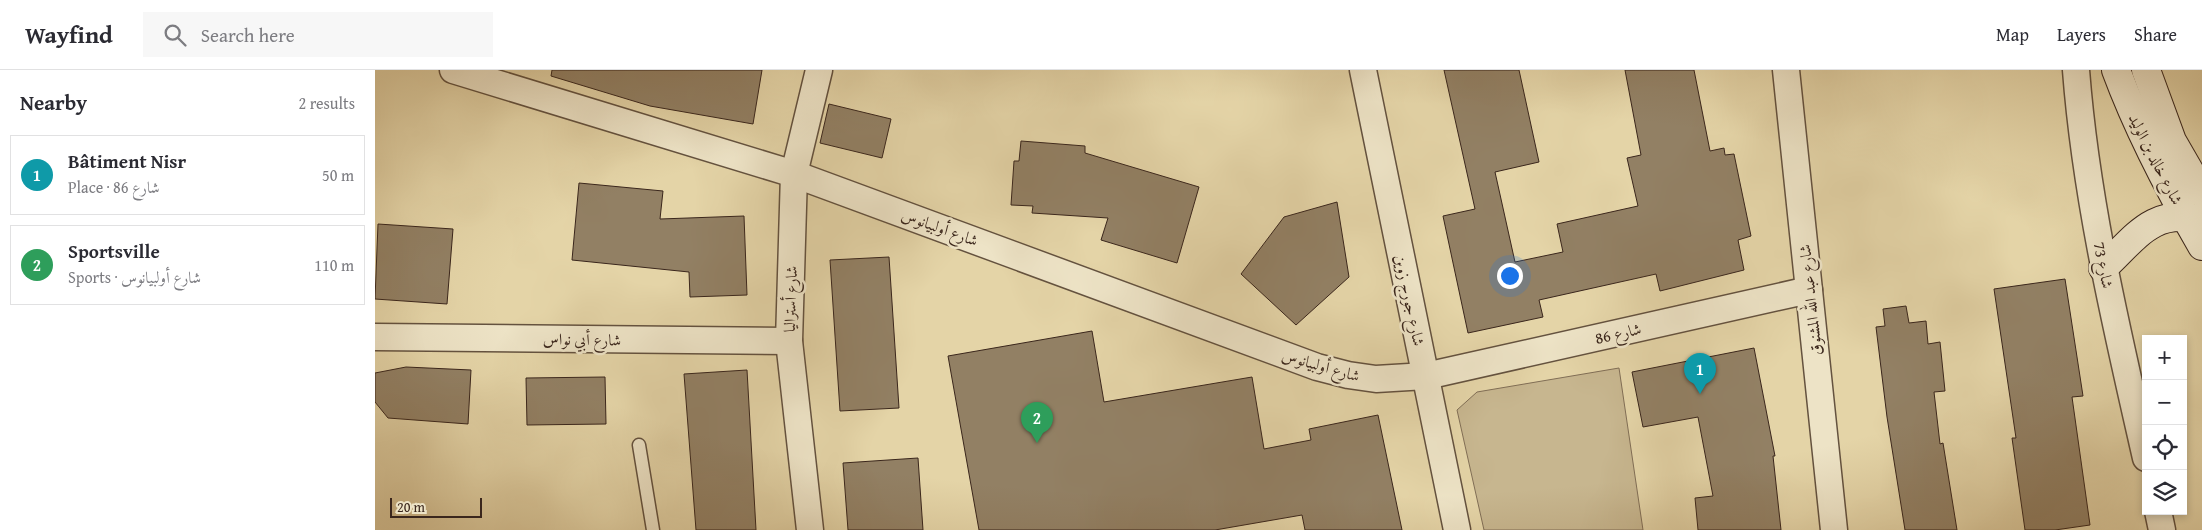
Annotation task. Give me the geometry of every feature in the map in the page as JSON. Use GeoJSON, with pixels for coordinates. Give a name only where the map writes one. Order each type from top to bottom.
{"type":"FeatureCollection","features":[{"type":"Feature","properties":{"kind":"main road","name":"شارع خالد بن الوليد"},"geometry":{"type":"LineString","coordinates":[[2116,70],[2142,134],[2193,218],[2202,246]]}},
{"type":"Feature","properties":{"kind":"main road","name":"شارع خالد بن الوليد"},"geometry":{"type":"LineString","coordinates":[[2146,70],[2172,141],[2202,193]]}},
{"type":"Feature","properties":{"kind":"main road"},"geometry":{"type":"LineString","coordinates":[[2103,268],[2151,223],[2164,217],[2193,218]]}},
{"type":"Feature","properties":{"kind":"street","name":"شارع أولبيانوس"},"geometry":{"type":"LineString","coordinates":[[453,70],[794,174],[1317,367],[1348,376],[1376,379],[1426,376]]}},
{"type":"Feature","properties":{"kind":"street","name":"شارع أستراليا"},"geometry":{"type":"LineString","coordinates":[[810,530],[789,341],[794,174],[819,70]]}},
{"type":"Feature","properties":{"kind":"street","name":"شارع جورج زوين"},"geometry":{"type":"LineString","coordinates":[[1363,70],[1457,530]]}},
{"type":"Feature","properties":{"kind":"street","name":"شارع عبد الله المشنوق"},"geometry":{"type":"LineString","coordinates":[[1786,70],[1834,530]]}},
{"type":"Feature","properties":{"kind":"street","name":"شارع 73"},"geometry":{"type":"LineString","coordinates":[[2076,70],[2080,112],[2103,268],[2142,440]]}},
{"type":"Feature","properties":{"kind":"street","name":"شارع 86"},"geometry":{"type":"LineString","coordinates":[[1426,376],[1809,290]]}},
{"type":"Feature","properties":{"kind":"street","name":"شارع أبي نواس"},"geometry":{"type":"LineString","coordinates":[[375,337],[789,341]]}},
{"type":"Feature","properties":{"kind":"street"},"geometry":{"type":"LineString","coordinates":[[2159,515],[2162,530]]}},
{"type":"Feature","properties":{"kind":"lane"},"geometry":{"type":"LineString","coordinates":[[639,445],[653,530]]}},
{"type":"Feature","properties":{"kind":"shaded area"},"geometry":{"type":"Polygon","coordinates":[[[1619,368],[1643,530],[1484,530],[1457,410],[1477,392],[1619,368]]]}},
{"type":"Feature","properties":{"kind":"building"},"geometry":{"type":"Polygon","coordinates":[[[552,70],[762,70],[753,124],[650,106],[551,76],[552,70]]]}},
{"type":"Feature","properties":{"kind":"building"},"geometry":{"type":"Polygon","coordinates":[[[1444,70],[1519,70],[1539,162],[1495,172],[1515,262],[1563,252],[1557,224],[1638,206],[1627,158],[1641,155],[1625,70],[1694,70],[1710,151],[1724,148],[1725,155],[1734,154],[1751,236],[1738,240],[1744,270],[1660,291],[1656,274],[1539,300],[1543,317],[1468,333],[1443,216],[1475,209],[1444,70]]]}},
{"type":"Feature","properties":{"kind":"building"},"geometry":{"type":"Polygon","coordinates":[[[829,104],[891,119],[882,158],[820,143],[829,104]]]}},
{"type":"Feature","properties":{"kind":"building"},"geometry":{"type":"Polygon","coordinates":[[[1021,141],[1085,146],[1085,153],[1199,187],[1177,263],[1101,240],[1108,218],[1032,213],[1033,206],[1011,205],[1014,161],[1019,161],[1021,141]]]}},
{"type":"Feature","properties":{"kind":"building"},"geometry":{"type":"Polygon","coordinates":[[[579,183],[663,191],[660,219],[744,216],[747,295],[690,297],[689,272],[572,260],[579,183]]]}},
{"type":"Feature","properties":{"kind":"building"},"geometry":{"type":"Polygon","coordinates":[[[1337,202],[1349,277],[1296,325],[1241,274],[1284,217],[1337,202]]]}},
{"type":"Feature","properties":{"kind":"building"},"geometry":{"type":"Polygon","coordinates":[[[378,224],[453,229],[447,304],[375,299],[378,224]]]}},
{"type":"Feature","properties":{"kind":"building"},"geometry":{"type":"Polygon","coordinates":[[[889,257],[899,408],[840,411],[830,260],[889,257]]]}},
{"type":"Feature","properties":{"kind":"building"},"geometry":{"type":"Polygon","coordinates":[[[2065,279],[2083,396],[2072,397],[2090,525],[2055,530],[2025,530],[2012,438],[2016,438],[1994,289],[2065,279]]]}},
{"type":"Feature","properties":{"kind":"building"},"geometry":{"type":"Polygon","coordinates":[[[1906,306],[1909,323],[1926,321],[1928,344],[1940,342],[1945,391],[1934,392],[1940,444],[1943,443],[1957,530],[1905,530],[1887,417],[1876,327],[1885,326],[1883,309],[1906,306]]]}},
{"type":"Feature","properties":{"kind":"building"},"geometry":{"type":"Polygon","coordinates":[[[1092,331],[1104,402],[1252,377],[1264,449],[1311,440],[1309,429],[1378,415],[1402,530],[1305,530],[1302,515],[1215,530],[979,530],[948,356],[1092,331]]]}},
{"type":"Feature","properties":{"kind":"building"},"geometry":{"type":"Polygon","coordinates":[[[1754,348],[1775,456],[1773,456],[1781,530],[1698,530],[1695,498],[1713,496],[1698,417],[1643,427],[1632,372],[1754,348]]]}},
{"type":"Feature","properties":{"kind":"building"},"geometry":{"type":"Polygon","coordinates":[[[406,367],[471,370],[468,424],[388,418],[375,402],[375,373],[406,367]]]}},
{"type":"Feature","properties":{"kind":"building"},"geometry":{"type":"Polygon","coordinates":[[[747,370],[756,530],[696,530],[684,374],[747,370]]]}},
{"type":"Feature","properties":{"kind":"building"},"geometry":{"type":"Polygon","coordinates":[[[605,377],[606,424],[527,425],[526,378],[605,377]]]}},
{"type":"Feature","properties":{"kind":"building"},"geometry":{"type":"Polygon","coordinates":[[[918,458],[923,530],[848,530],[843,463],[918,458]]]}},
{"type":"Feature","properties":{"kind":"place","name":"Bâtiment Nisr"},"geometry":{"type":"Point","coordinates":[1700,394]}},
{"type":"Feature","properties":{"kind":"place","name":"Sportsville"},"geometry":{"type":"Point","coordinates":[1037,443]}}]}
